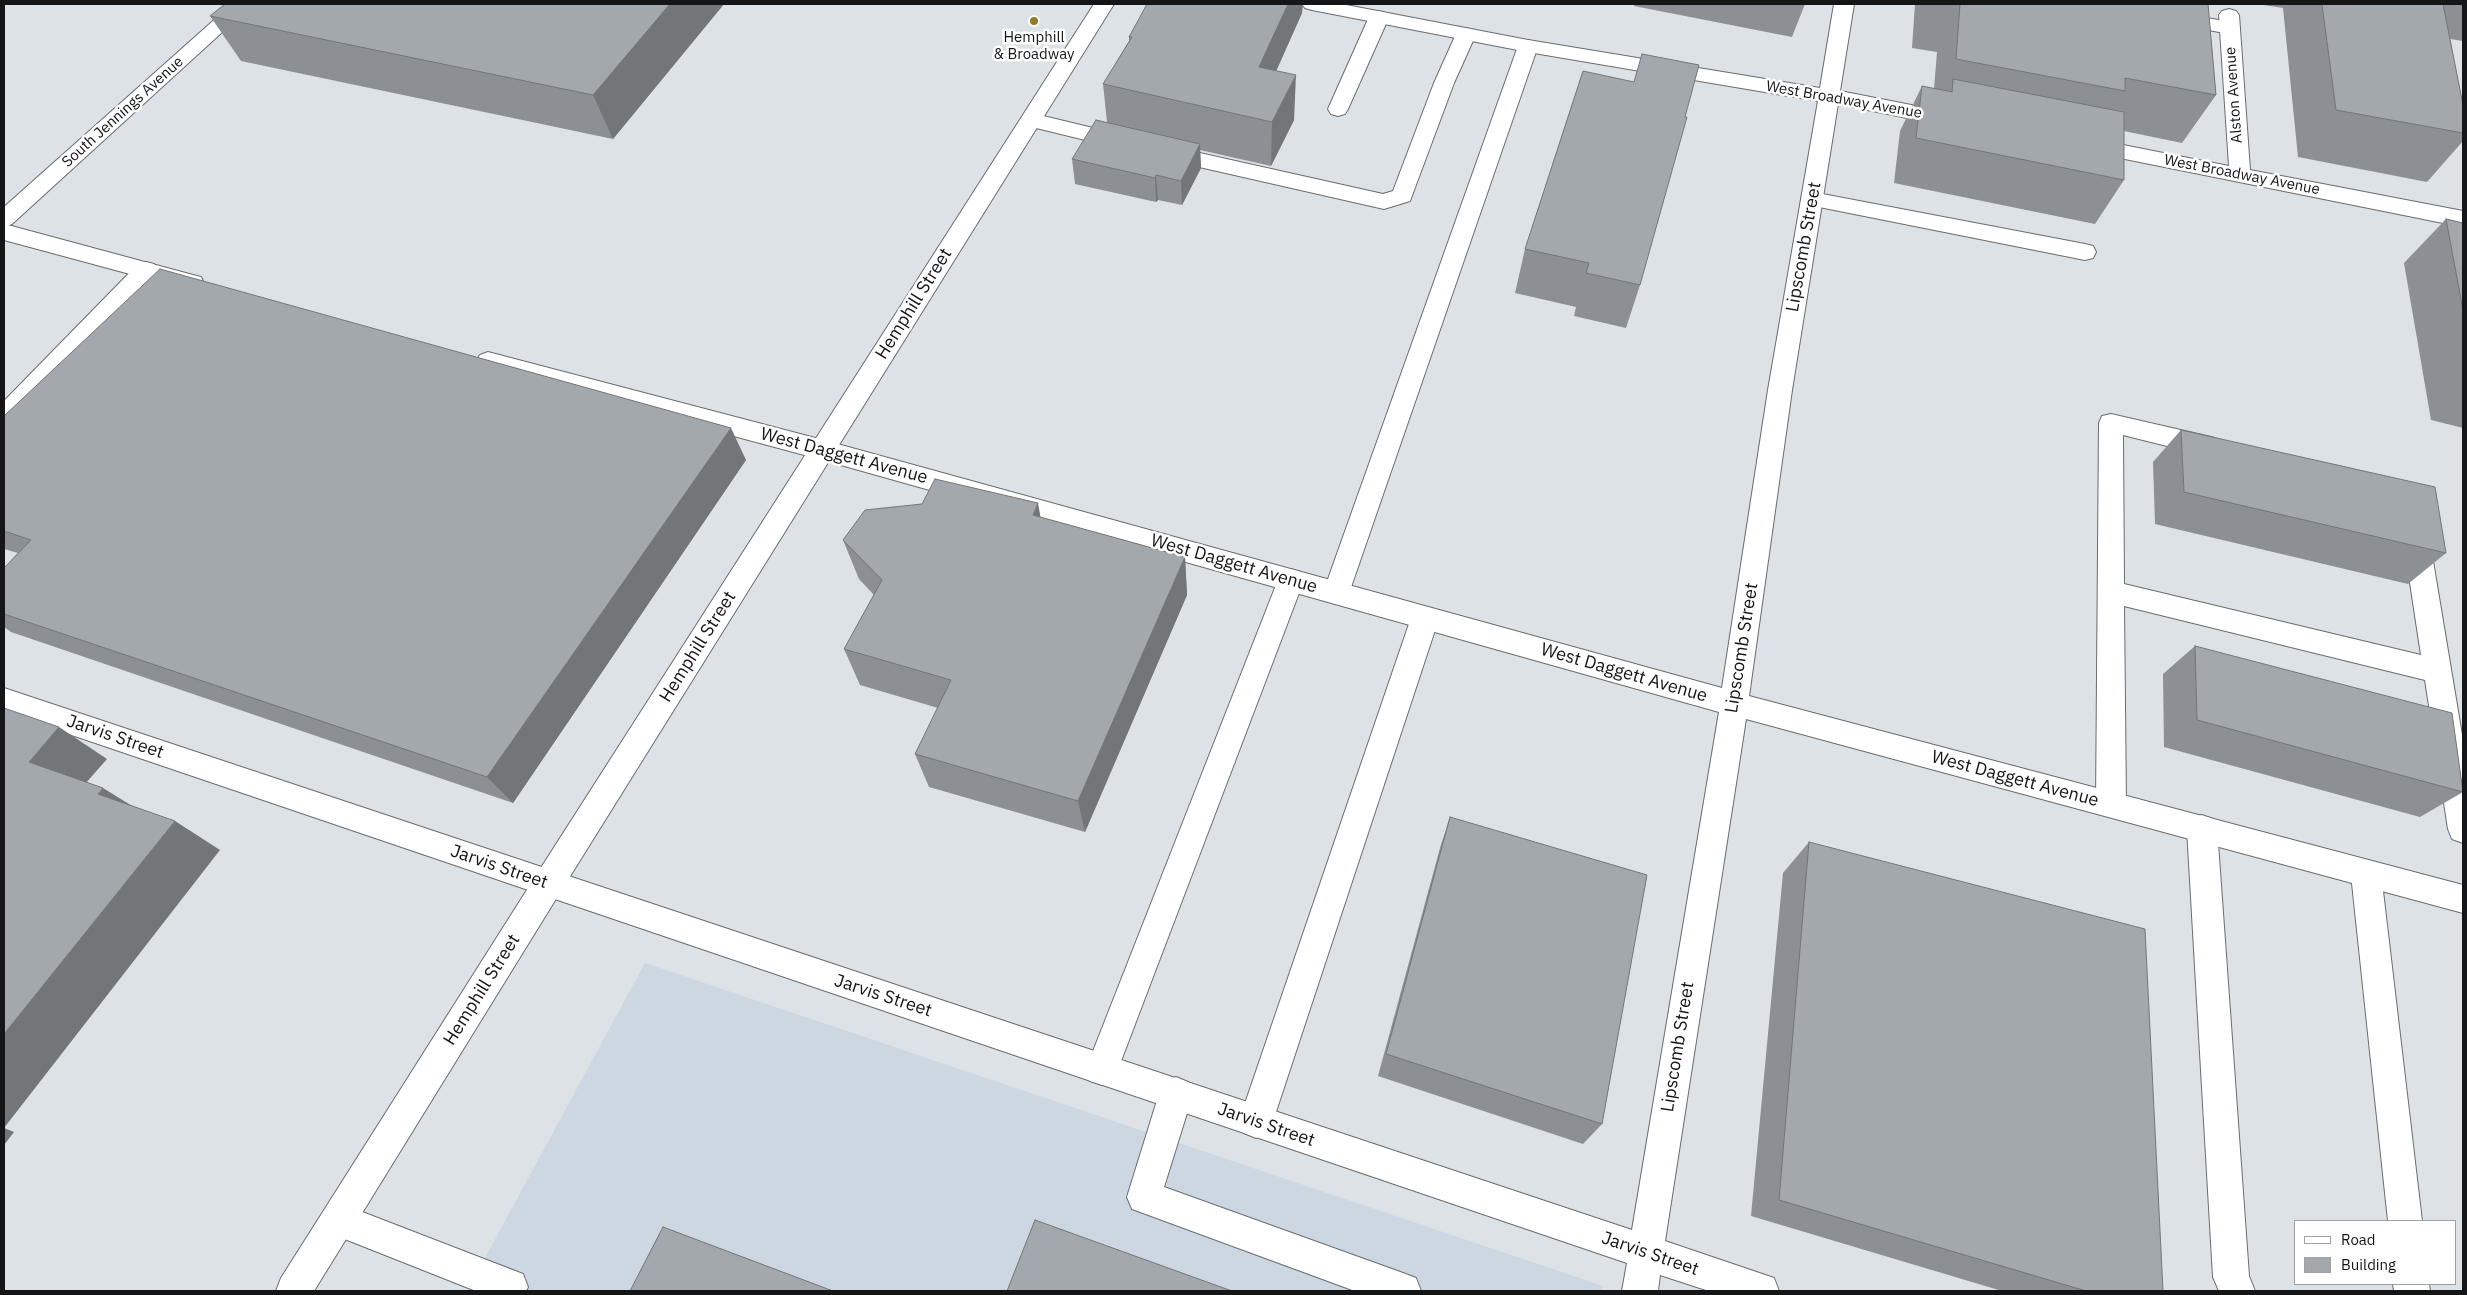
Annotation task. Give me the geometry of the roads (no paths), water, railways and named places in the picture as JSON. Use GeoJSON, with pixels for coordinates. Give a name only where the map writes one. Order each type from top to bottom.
{"type":"FeatureCollection","features":[{"type":"Feature","properties":{"kind":"street","name":"South Jennings Avenue"},"geometry":{"type":"LineString","coordinates":[[4,219],[243,4]]}},
{"type":"Feature","properties":{"kind":"street","name":"Hemphill Street"},"geometry":{"type":"LineString","coordinates":[[294,1291],[548,884],[1104,4]]}},
{"type":"Feature","properties":{"kind":"street","name":"West Broadway Avenue"},"geometry":{"type":"LineString","coordinates":[[1312,4],[1528,46],[1830,96],[1970,123]]}},
{"type":"Feature","properties":{"kind":"street"},"geometry":{"type":"LineString","coordinates":[[1409,23],[1419,4]]}},
{"type":"Feature","properties":{"kind":"street","name":"Lipscomb Street"},"geometry":{"type":"LineString","coordinates":[[1640,1291],[1734,704],[1780,390],[1844,4]]}},
{"type":"Feature","properties":{"kind":"street","name":"Alston Avenue"},"geometry":{"type":"LineString","coordinates":[[2157,15],[2230,22],[2240,174]]}},
{"type":"Feature","properties":{"kind":"street"},"geometry":{"type":"LineString","coordinates":[[1338,109],[1379,17]]}},
{"type":"Feature","properties":{"kind":"street"},"geometry":{"type":"LineString","coordinates":[[1031,120],[1384,202],[1402,196],[1444,83],[1466,34]]}},
{"type":"Feature","properties":{"kind":"street"},"geometry":{"type":"LineString","coordinates":[[1336,593],[1528,46]]}},
{"type":"Feature","properties":{"kind":"street","name":"West Broadway Avenue"},"geometry":{"type":"LineString","coordinates":[[2066,141],[2463,219]]}},
{"type":"Feature","properties":{"kind":"street"},"geometry":{"type":"LineString","coordinates":[[1812,199],[2085,252]]}},
{"type":"Feature","properties":{"kind":"street"},"geometry":{"type":"LineString","coordinates":[[4,232],[213,288]]}},
{"type":"Feature","properties":{"kind":"street"},"geometry":{"type":"LineString","coordinates":[[4,416],[146,270]]}},
{"type":"Feature","properties":{"kind":"street","name":"West Daggett Avenue"},"geometry":{"type":"LineString","coordinates":[[470,356],[822,450],[1734,704],[2463,899]]}},
{"type":"Feature","properties":{"kind":"street"},"geometry":{"type":"LineString","coordinates":[[2110,804],[2110,423],[2236,452]]}},
{"type":"Feature","properties":{"kind":"street"},"geometry":{"type":"LineString","coordinates":[[2412,511],[2463,829]]}},
{"type":"Feature","properties":{"kind":"street"},"geometry":{"type":"LineString","coordinates":[[1102,1069],[1291,580]]}},
{"type":"Feature","properties":{"kind":"street"},"geometry":{"type":"LineString","coordinates":[[2110,592],[2438,671]]}},
{"type":"Feature","properties":{"kind":"street"},"geometry":{"type":"LineString","coordinates":[[1256,1121],[1426,618]]}},
{"type":"Feature","properties":{"kind":"street","name":"Jarvis Street"},"geometry":{"type":"LineString","coordinates":[[4,700],[1761,1291]]}},
{"type":"Feature","properties":{"kind":"street"},"geometry":{"type":"LineString","coordinates":[[2202,829],[2231,1277],[2237,1291]]}},
{"type":"Feature","properties":{"kind":"street"},"geometry":{"type":"LineString","coordinates":[[2366,874],[2404,1220]]}},
{"type":"Feature","properties":{"kind":"street"},"geometry":{"type":"LineString","coordinates":[[1176,1094],[1144,1196],[1403,1291]]}},
{"type":"Feature","properties":{"kind":"street"},"geometry":{"type":"LineString","coordinates":[[339,1220],[510,1286],[507,1291]]}},
{"type":"Feature","properties":{"kind":"place","name":"Hemphill & Broadway"},"geometry":{"type":"Point","coordinates":[1034,21]}}]}
